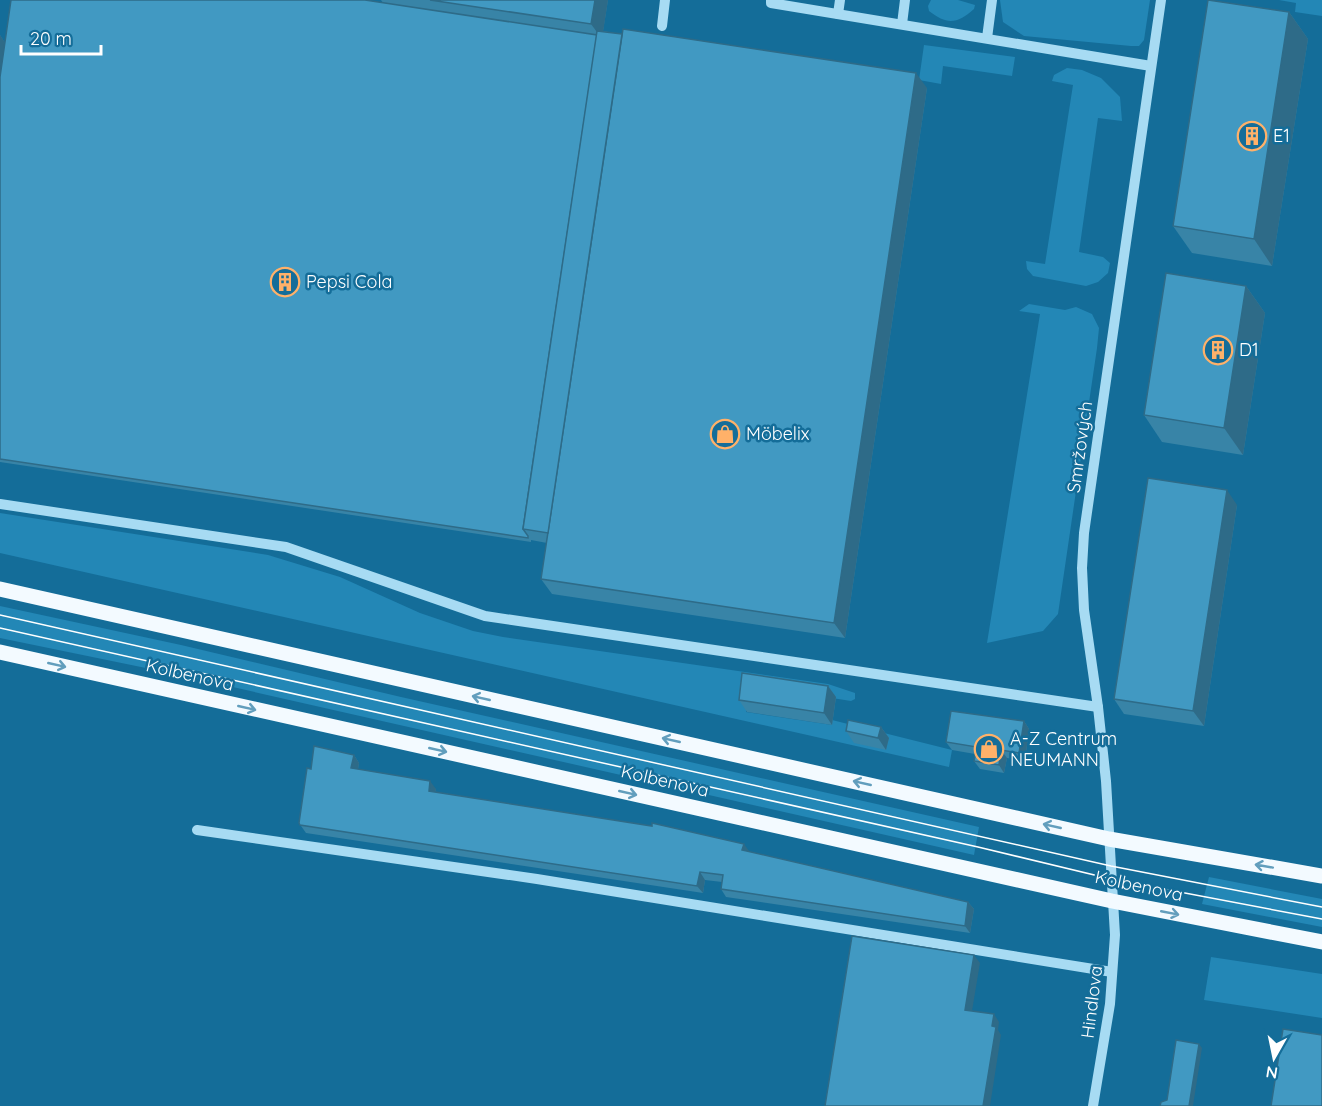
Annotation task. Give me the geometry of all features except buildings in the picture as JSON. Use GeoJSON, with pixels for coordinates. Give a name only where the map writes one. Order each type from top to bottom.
{"type":"FeatureCollection","features":[{"type":"Feature","properties":{"kind":"main road"},"geometry":{"type":"LineString","coordinates":[[0,589],[1109,839],[1322,876]]}},
{"type":"Feature","properties":{"kind":"main road","name":"Kolbenova"},"geometry":{"type":"LineString","coordinates":[[0,652],[1113,901],[1322,942]]}},
{"type":"Feature","properties":{"kind":"street"},"geometry":{"type":"LineString","coordinates":[[662,26],[665,0]]}},
{"type":"Feature","properties":{"kind":"street"},"geometry":{"type":"LineString","coordinates":[[771,0],[771,3],[1151,66]]}},
{"type":"Feature","properties":{"kind":"street"},"geometry":{"type":"LineString","coordinates":[[838,14],[840,0]]}},
{"type":"Feature","properties":{"kind":"street"},"geometry":{"type":"LineString","coordinates":[[902,24],[905,0]]}},
{"type":"Feature","properties":{"kind":"street"},"geometry":{"type":"LineString","coordinates":[[987,38],[992,0]]}},
{"type":"Feature","properties":{"kind":"street","name":"Smržových"},"geometry":{"type":"LineString","coordinates":[[1113,901],[1106,781],[1084,610],[1082,567],[1084,533],[1161,0]]}},
{"type":"Feature","properties":{"kind":"street"},"geometry":{"type":"LineString","coordinates":[[0,504],[286,547],[485,616],[1098,707]]}},
{"type":"Feature","properties":{"kind":"street"},"geometry":{"type":"LineString","coordinates":[[197,830],[549,881],[1112,972]]}},
{"type":"Feature","properties":{"kind":"street","name":"Hindlova"},"geometry":{"type":"LineString","coordinates":[[1093,1106],[1110,1004],[1114,935],[1113,901]]}},
{"type":"Feature","properties":{"kind":"shaded area"},"geometry":{"type":"Polygon","coordinates":[[[931,0],[958,0],[975,5],[974,9],[962,18],[952,21],[941,19],[929,11],[928,6],[931,0]]]}},
{"type":"Feature","properties":{"kind":"shaded area"},"geometry":{"type":"Polygon","coordinates":[[[1000,0],[1150,0],[1144,40],[1139,46],[1131,46],[1024,36],[1003,22],[1000,0]]]}},
{"type":"Feature","properties":{"kind":"shaded area"},"geometry":{"type":"Polygon","coordinates":[[[1279,0],[1322,0],[1322,16],[1295,12],[1296,3],[1279,0]]]}},
{"type":"Feature","properties":{"kind":"shaded area"},"geometry":{"type":"Polygon","coordinates":[[[924,45],[1015,57],[1012,76],[943,66],[941,84],[919,80],[924,45]]]}},
{"type":"Feature","properties":{"kind":"shaded area"},"geometry":{"type":"Polygon","coordinates":[[[1067,68],[1082,70],[1101,78],[1120,97],[1122,121],[1098,118],[1079,252],[1103,257],[1110,263],[1108,273],[1098,282],[1086,286],[1033,276],[1027,269],[1026,261],[1045,264],[1073,85],[1052,81],[1054,75],[1067,68]]]}},
{"type":"Feature","properties":{"kind":"shaded area"},"geometry":{"type":"Polygon","coordinates":[[[1029,304],[1065,310],[1076,307],[1092,314],[1099,328],[1097,348],[1058,614],[1043,631],[987,643],[1040,314],[1019,311],[1029,304]]]}},
{"type":"Feature","properties":{"kind":"shaded area"},"geometry":{"type":"Polygon","coordinates":[[[0,513],[268,555],[340,577],[420,613],[473,631],[828,684],[855,693],[855,699],[851,701],[750,685],[746,712],[832,725],[832,720],[952,750],[949,767],[0,553],[0,513]]]}},
{"type":"Feature","properties":{"kind":"shaded area"},"geometry":{"type":"Polygon","coordinates":[[[0,606],[181,645],[979,827],[974,855],[175,674],[0,638],[0,606]]]}},
{"type":"Feature","properties":{"kind":"shaded area"},"geometry":{"type":"Polygon","coordinates":[[[1209,877],[1322,899],[1322,927],[1202,904],[1209,877]]]}},
{"type":"Feature","properties":{"kind":"shaded area"},"geometry":{"type":"Polygon","coordinates":[[[1211,957],[1322,974],[1322,1018],[1204,1000],[1211,957]]]}},
{"type":"Feature","properties":{"kind":"tram line"},"geometry":{"type":"LineString","coordinates":[[0,615],[1111,866],[1322,907]]}},
{"type":"Feature","properties":{"kind":"tram line"},"geometry":{"type":"LineString","coordinates":[[0,628],[978,847],[1111,879],[1322,919]]}},
{"type":"Feature","properties":{"kind":"place","name":"E1"},"geometry":{"type":"Point","coordinates":[1252,136]}},
{"type":"Feature","properties":{"kind":"place","name":"Pepsi Cola"},"geometry":{"type":"Point","coordinates":[285,282]}},
{"type":"Feature","properties":{"kind":"place","name":"D1"},"geometry":{"type":"Point","coordinates":[1218,350]}},
{"type":"Feature","properties":{"kind":"place","name":"Möbelix"},"geometry":{"type":"Point","coordinates":[725,434]}},
{"type":"Feature","properties":{"kind":"place","name":"A-Z Centrum NEUMANN"},"geometry":{"type":"Point","coordinates":[989,749]}}]}
